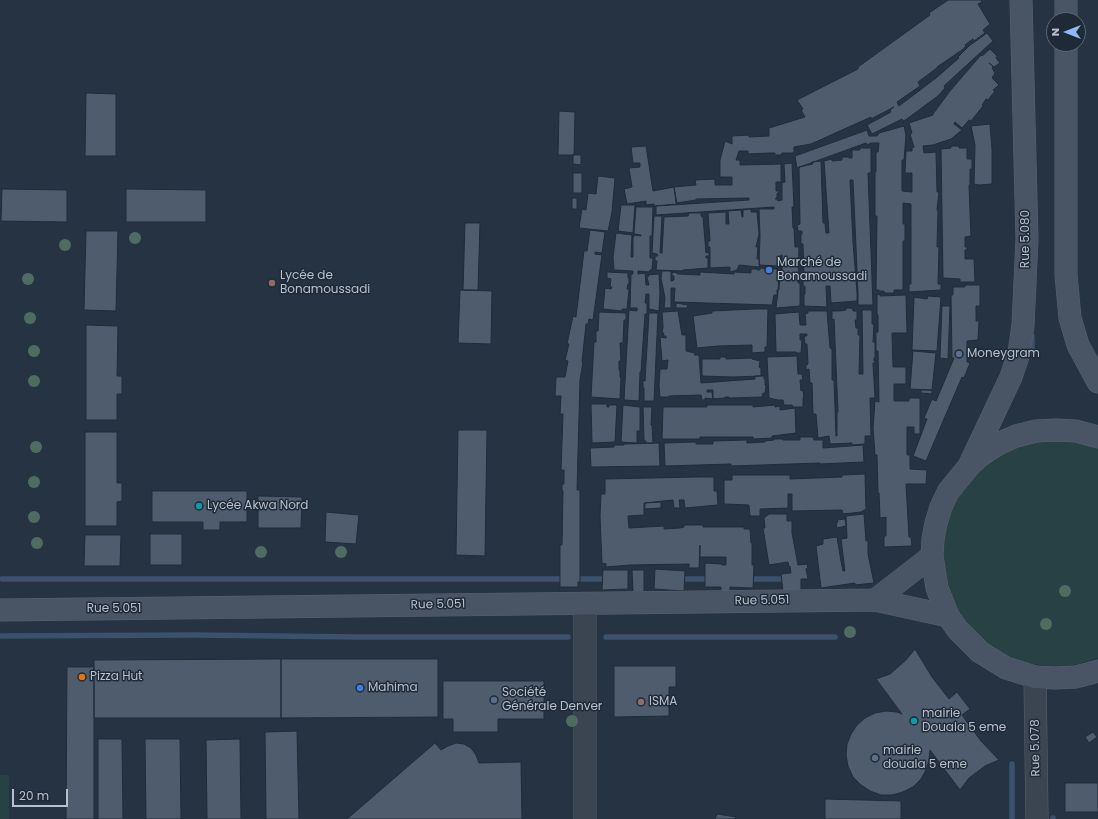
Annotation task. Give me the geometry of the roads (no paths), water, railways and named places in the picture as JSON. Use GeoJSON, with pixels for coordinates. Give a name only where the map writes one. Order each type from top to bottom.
{"type":"FeatureCollection","features":[{"type":"Feature","properties":{"kind":"main road","name":"Rue 5.080"},"geometry":{"type":"LineString","coordinates":[[968,466],[1011,377],[1019,353],[1023,325],[1027,239],[1021,0]]}},
{"type":"Feature","properties":{"kind":"main road"},"geometry":{"type":"LineString","coordinates":[[1066,0],[1066,12]]}},
{"type":"Feature","properties":{"kind":"main road"},"geometry":{"type":"LineString","coordinates":[[1066,52],[1066,275],[1070,318],[1078,345],[1098,382]]}},
{"type":"Feature","properties":{"kind":"main road"},"geometry":{"type":"LineString","coordinates":[[1098,437],[1076,431],[1036,431],[1016,436],[998,444],[981,455],[968,466],[948,492],[941,507],[934,534],[932,556],[937,588],[948,616],[958,630],[980,652],[1006,668],[1035,677],[1076,677],[1098,671]]}},
{"type":"Feature","properties":{"kind":"main road"},"geometry":{"type":"LineString","coordinates":[[875,600],[932,556]]}},
{"type":"Feature","properties":{"kind":"main road","name":"Rue 5.051"},"geometry":{"type":"LineString","coordinates":[[0,610],[875,600],[948,616]]}},
{"type":"Feature","properties":{"kind":"street"},"geometry":{"type":"LineString","coordinates":[[585,604],[585,819]]}},
{"type":"Feature","properties":{"kind":"street","name":"Rue 5.078"},"geometry":{"type":"LineString","coordinates":[[1035,677],[1037,819]]}},
{"type":"Feature","properties":{"kind":"waterway"},"geometry":{"type":"LineString","coordinates":[[1032,336],[1032,353]]}},
{"type":"Feature","properties":{"kind":"waterway"},"geometry":{"type":"LineString","coordinates":[[2,579],[609,579]]}},
{"type":"Feature","properties":{"kind":"waterway"},"geometry":{"type":"LineString","coordinates":[[678,579],[712,579]]}},
{"type":"Feature","properties":{"kind":"waterway"},"geometry":{"type":"LineString","coordinates":[[746,579],[788,579]]}},
{"type":"Feature","properties":{"kind":"waterway"},"geometry":{"type":"LineString","coordinates":[[0,636],[195,635],[568,637]]}},
{"type":"Feature","properties":{"kind":"waterway"},"geometry":{"type":"LineString","coordinates":[[606,637],[835,637]]}},
{"type":"Feature","properties":{"kind":"waterway"},"geometry":{"type":"LineString","coordinates":[[1012,764],[1012,819]]}},
{"type":"Feature","properties":{"kind":"place","name":"Marché de Bonamoussadi"},"geometry":{"type":"Point","coordinates":[769,270]}},
{"type":"Feature","properties":{"kind":"place","name":"Lycée de Bonamoussadi"},"geometry":{"type":"Point","coordinates":[272,283]}},
{"type":"Feature","properties":{"kind":"place","name":"Moneygram"},"geometry":{"type":"Point","coordinates":[959,354]}},
{"type":"Feature","properties":{"kind":"place","name":"Lycée Akwa Nord"},"geometry":{"type":"Point","coordinates":[199,506]}},
{"type":"Feature","properties":{"kind":"place","name":"Pizza Hut"},"geometry":{"type":"Point","coordinates":[82,677]}},
{"type":"Feature","properties":{"kind":"place","name":"Mahima"},"geometry":{"type":"Point","coordinates":[360,688]}},
{"type":"Feature","properties":{"kind":"place","name":"Société Générale Denver"},"geometry":{"type":"Point","coordinates":[494,700]}},
{"type":"Feature","properties":{"kind":"place","name":"ISMA"},"geometry":{"type":"Point","coordinates":[641,702]}},
{"type":"Feature","properties":{"kind":"place","name":"mairie Douala 5 eme"},"geometry":{"type":"Point","coordinates":[914,721]}},
{"type":"Feature","properties":{"kind":"place","name":"mairie douala 5 eme"},"geometry":{"type":"Point","coordinates":[875,758]}}]}
